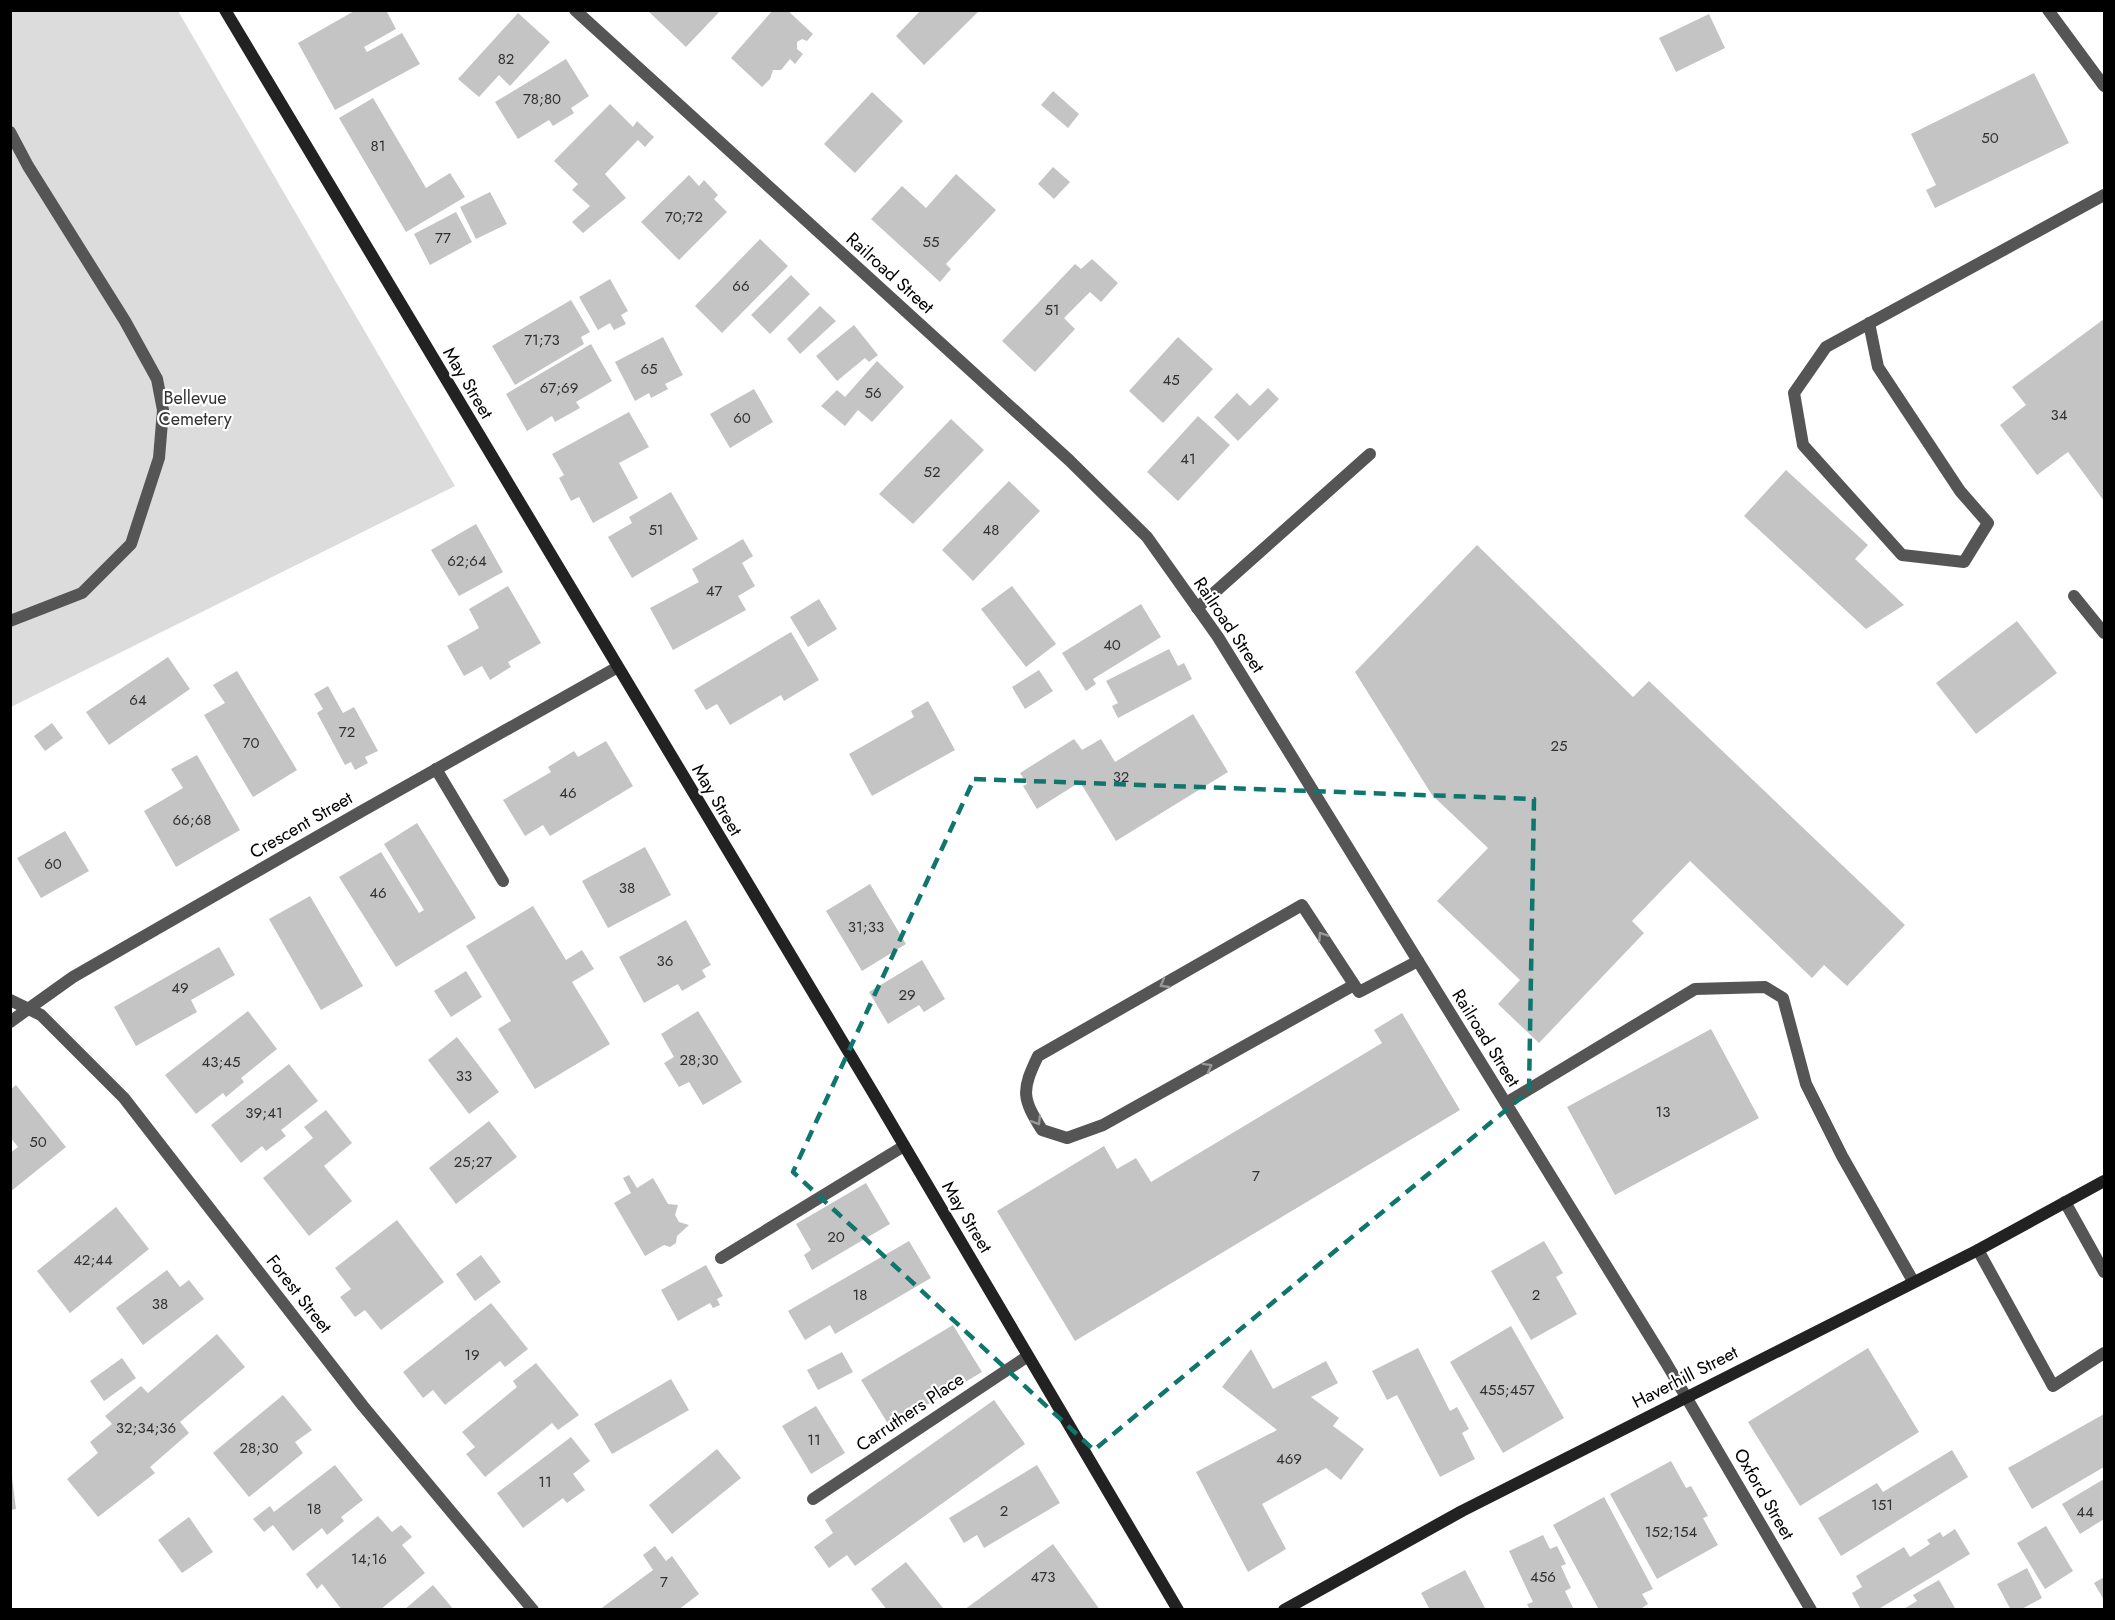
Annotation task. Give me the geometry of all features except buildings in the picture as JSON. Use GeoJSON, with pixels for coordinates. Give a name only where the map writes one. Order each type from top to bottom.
{"type":"FeatureCollection","features":[{"type":"Feature","properties":{"kind":"main road","name":"May Street"},"geometry":{"type":"LineString","coordinates":[[225,10],[616,668],[904,1146],[1178,1610]]}},
{"type":"Feature","properties":{"kind":"main road","name":"Haverhill Street"},"geometry":{"type":"LineString","coordinates":[[1284,1610],[1462,1511],[1978,1250],[2104,1181]]}},
{"type":"Feature","properties":{"kind":"street","name":"Railroad Street"},"geometry":{"type":"LineString","coordinates":[[575,10],[1070,460],[1147,537],[1218,637],[1686,1396]]}},
{"type":"Feature","properties":{"kind":"street"},"geometry":{"type":"LineString","coordinates":[[2048,10],[2104,86]]}},
{"type":"Feature","properties":{"kind":"street"},"geometry":{"type":"LineString","coordinates":[[10,132],[28,166],[157,379],[164,410],[159,458],[131,544],[81,593],[10,621]]}},
{"type":"Feature","properties":{"kind":"street"},"geometry":{"type":"LineString","coordinates":[[1869,323],[1878,367],[1960,491],[1988,523],[1964,562],[1902,555],[1803,445],[1794,393],[1826,347],[1869,323],[2104,195]]}},
{"type":"Feature","properties":{"kind":"street"},"geometry":{"type":"LineString","coordinates":[[1197,608],[1370,454]]}},
{"type":"Feature","properties":{"kind":"street"},"geometry":{"type":"LineString","coordinates":[[2074,596],[2104,633]]}},
{"type":"Feature","properties":{"kind":"street","name":"Crescent Street"},"geometry":{"type":"LineString","coordinates":[[10,1022],[73,977],[616,668]]}},
{"type":"Feature","properties":{"kind":"street"},"geometry":{"type":"LineString","coordinates":[[436,769],[503,881]]}},
{"type":"Feature","properties":{"kind":"street"},"geometry":{"type":"LineString","coordinates":[[1354,985],[1103,1125],[1067,1138],[1042,1130],[1025,1103],[1028,1077],[1038,1056],[1302,905],[1359,992],[1418,961]]}},
{"type":"Feature","properties":{"kind":"street"},"geometry":{"type":"LineString","coordinates":[[1506,1103],[1695,989],[1765,987],[1783,998],[1806,1084],[1842,1156],[1913,1281]]}},
{"type":"Feature","properties":{"kind":"street","name":"Forest Street"},"geometry":{"type":"LineString","coordinates":[[10,1000],[40,1015],[124,1098],[363,1406],[533,1610]]}},
{"type":"Feature","properties":{"kind":"street"},"geometry":{"type":"LineString","coordinates":[[721,1258],[904,1146]]}},
{"type":"Feature","properties":{"kind":"street"},"geometry":{"type":"LineString","coordinates":[[2065,1202],[2104,1272]]}},
{"type":"Feature","properties":{"kind":"street"},"geometry":{"type":"LineString","coordinates":[[1978,1250],[2053,1386],[2104,1353]]}},
{"type":"Feature","properties":{"kind":"street","name":"Carruthers Place"},"geometry":{"type":"LineString","coordinates":[[813,1498],[1028,1356]]}},
{"type":"Feature","properties":{"kind":"street","name":"Oxford Street"},"geometry":{"type":"LineString","coordinates":[[1686,1396],[1811,1610]]}},
{"type":"Feature","properties":{"kind":"highlighted area"},"geometry":{"type":"Polygon","coordinates":[[[974,779],[1534,799],[1529,1091],[1094,1450],[793,1172],[974,779]]]}},
{"type":"Feature","properties":{"kind":"green space","name":"Bellevue Cemetery"},"geometry":{"type":"Polygon","coordinates":[[[11,11],[178,11],[455,486],[11,707],[11,11]]]}}]}
